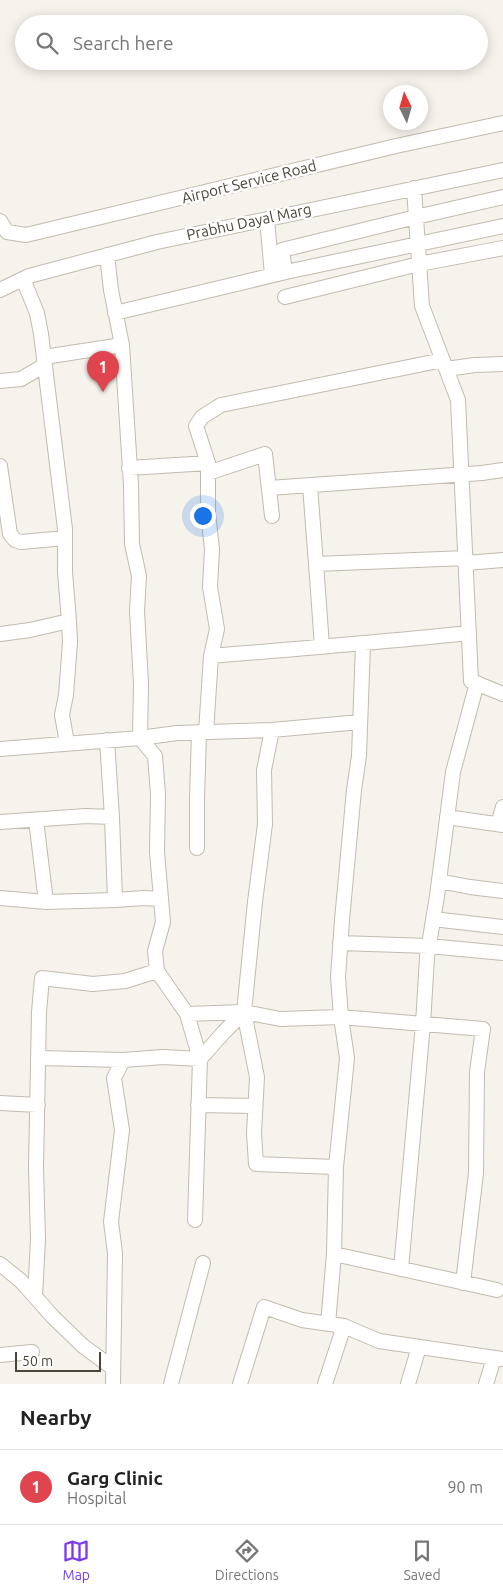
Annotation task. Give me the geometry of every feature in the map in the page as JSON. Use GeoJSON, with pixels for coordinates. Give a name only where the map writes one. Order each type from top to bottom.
{"type":"FeatureCollection","features":[{"type":"Feature","properties":{"kind":"street","name":"Airport Service Road"},"geometry":{"type":"LineString","coordinates":[[0,222],[8,232],[26,235],[396,146],[503,123]]}},
{"type":"Feature","properties":{"kind":"street","name":"Prabhu Dayal Marg"},"geometry":{"type":"LineString","coordinates":[[0,290],[23,279],[157,242],[503,170]]}},
{"type":"Feature","properties":{"kind":"street"},"geometry":{"type":"LineString","coordinates":[[414,188],[422,306],[458,400],[471,681],[503,694]]}},
{"type":"Feature","properties":{"kind":"street"},"geometry":{"type":"LineString","coordinates":[[278,274],[282,250],[503,197]]}},
{"type":"Feature","properties":{"kind":"street"},"geometry":{"type":"LineString","coordinates":[[267,219],[278,274]]}},
{"type":"Feature","properties":{"kind":"street"},"geometry":{"type":"LineString","coordinates":[[115,313],[278,274],[503,226]]}},
{"type":"Feature","properties":{"kind":"street"},"geometry":{"type":"LineString","coordinates":[[285,297],[419,264],[503,248]]}},
{"type":"Feature","properties":{"kind":"street"},"geometry":{"type":"LineString","coordinates":[[108,255],[115,313],[122,345],[132,544],[139,576],[137,611],[141,684],[140,738],[155,756],[158,794],[157,852],[163,922],[155,951],[157,971],[187,1014],[200,1059],[195,1220]]}},
{"type":"Feature","properties":{"kind":"street"},"geometry":{"type":"LineString","coordinates":[[23,279],[37,313],[45,361],[65,538],[65,572],[70,642],[66,695],[62,715],[67,743]]}},
{"type":"Feature","properties":{"kind":"street"},"geometry":{"type":"LineString","coordinates":[[0,381],[21,379],[45,361],[122,345]]}},
{"type":"Feature","properties":{"kind":"street"},"geometry":{"type":"LineString","coordinates":[[197,848],[196,800],[202,732],[211,656],[217,629],[210,587],[212,549],[208,513],[208,468],[196,426],[202,417],[221,405],[444,365],[503,364]]}},
{"type":"Feature","properties":{"kind":"street"},"geometry":{"type":"LineString","coordinates":[[129,468],[208,468],[265,454],[272,516]]}},
{"type":"Feature","properties":{"kind":"street"},"geometry":{"type":"LineString","coordinates":[[0,466],[10,534],[15,540],[21,542],[65,538]]}},
{"type":"Feature","properties":{"kind":"street"},"geometry":{"type":"LineString","coordinates":[[269,488],[503,470]]}},
{"type":"Feature","properties":{"kind":"street"},"geometry":{"type":"LineString","coordinates":[[310,486],[322,646]]}},
{"type":"Feature","properties":{"kind":"street"},"geometry":{"type":"LineString","coordinates":[[316,564],[503,560]]}},
{"type":"Feature","properties":{"kind":"street"},"geometry":{"type":"LineString","coordinates":[[0,634],[69,622]]}},
{"type":"Feature","properties":{"kind":"street"},"geometry":{"type":"LineString","coordinates":[[211,656],[363,644],[469,633]]}},
{"type":"Feature","properties":{"kind":"street"},"geometry":{"type":"LineString","coordinates":[[328,1324],[334,1254],[336,1166],[347,1058],[341,1018],[338,977],[354,790],[359,756],[363,644]]}},
{"type":"Feature","properties":{"kind":"street"},"geometry":{"type":"LineString","coordinates":[[401,1269],[429,946],[453,772],[477,683]]}},
{"type":"Feature","properties":{"kind":"street"},"geometry":{"type":"LineString","coordinates":[[0,749],[140,738],[177,733],[272,730],[360,722]]}},
{"type":"Feature","properties":{"kind":"street"},"geometry":{"type":"LineString","coordinates":[[272,730],[264,770],[265,824],[244,1012],[257,1076],[254,1133],[256,1164],[336,1166]]}},
{"type":"Feature","properties":{"kind":"street"},"geometry":{"type":"LineString","coordinates":[[107,740],[115,900]]}},
{"type":"Feature","properties":{"kind":"street"},"geometry":{"type":"LineString","coordinates":[[447,817],[501,824],[503,807]]}},
{"type":"Feature","properties":{"kind":"street"},"geometry":{"type":"LineString","coordinates":[[0,822],[86,816],[112,817]]}},
{"type":"Feature","properties":{"kind":"street"},"geometry":{"type":"LineString","coordinates":[[36,820],[46,902]]}},
{"type":"Feature","properties":{"kind":"street"},"geometry":{"type":"LineString","coordinates":[[439,881],[470,888],[503,891]]}},
{"type":"Feature","properties":{"kind":"street"},"geometry":{"type":"LineString","coordinates":[[0,898],[46,902],[161,899]]}},
{"type":"Feature","properties":{"kind":"street"},"geometry":{"type":"LineString","coordinates":[[433,919],[503,927]]}},
{"type":"Feature","properties":{"kind":"street"},"geometry":{"type":"LineString","coordinates":[[340,943],[429,946],[503,952]]}},
{"type":"Feature","properties":{"kind":"street"},"geometry":{"type":"LineString","coordinates":[[35,1297],[38,1239],[36,1168],[38,1058],[42,978],[93,984],[125,981],[157,971]]}},
{"type":"Feature","properties":{"kind":"street"},"geometry":{"type":"LineString","coordinates":[[200,1059],[244,1012]]}},
{"type":"Feature","properties":{"kind":"street"},"geometry":{"type":"LineString","coordinates":[[187,1014],[244,1012],[280,1019],[341,1018],[483,1029],[477,1072],[476,1173],[463,1283]]}},
{"type":"Feature","properties":{"kind":"street"},"geometry":{"type":"LineString","coordinates":[[38,1058],[123,1060],[163,1057],[200,1059]]}},
{"type":"Feature","properties":{"kind":"street"},"geometry":{"type":"LineString","coordinates":[[113,1384],[115,1253],[111,1222],[122,1130],[114,1078],[123,1060]]}},
{"type":"Feature","properties":{"kind":"street"},"geometry":{"type":"LineString","coordinates":[[0,1103],[38,1105]]}},
{"type":"Feature","properties":{"kind":"street"},"geometry":{"type":"LineString","coordinates":[[198,1105],[255,1106]]}},
{"type":"Feature","properties":{"kind":"street"},"geometry":{"type":"LineString","coordinates":[[334,1254],[497,1290]]}},
{"type":"Feature","properties":{"kind":"street"},"geometry":{"type":"LineString","coordinates":[[171,1384],[203,1263]]}},
{"type":"Feature","properties":{"kind":"street"},"geometry":{"type":"LineString","coordinates":[[0,1264],[21,1281],[53,1317],[83,1346],[113,1368]]}},
{"type":"Feature","properties":{"kind":"street"},"geometry":{"type":"LineString","coordinates":[[240,1384],[264,1307],[302,1320],[344,1326],[378,1341],[498,1359],[486,1384]]}},
{"type":"Feature","properties":{"kind":"street"},"geometry":{"type":"LineString","coordinates":[[325,1384],[344,1326]]}},
{"type":"Feature","properties":{"kind":"street"},"geometry":{"type":"LineString","coordinates":[[408,1384],[419,1347]]}},
{"type":"Feature","properties":{"kind":"street"},"geometry":{"type":"LineString","coordinates":[[0,1355],[32,1352]]}},
{"type":"Feature","properties":{"kind":"place","name":"Garg Clinic"},"geometry":{"type":"Point","coordinates":[103,392]}}]}
